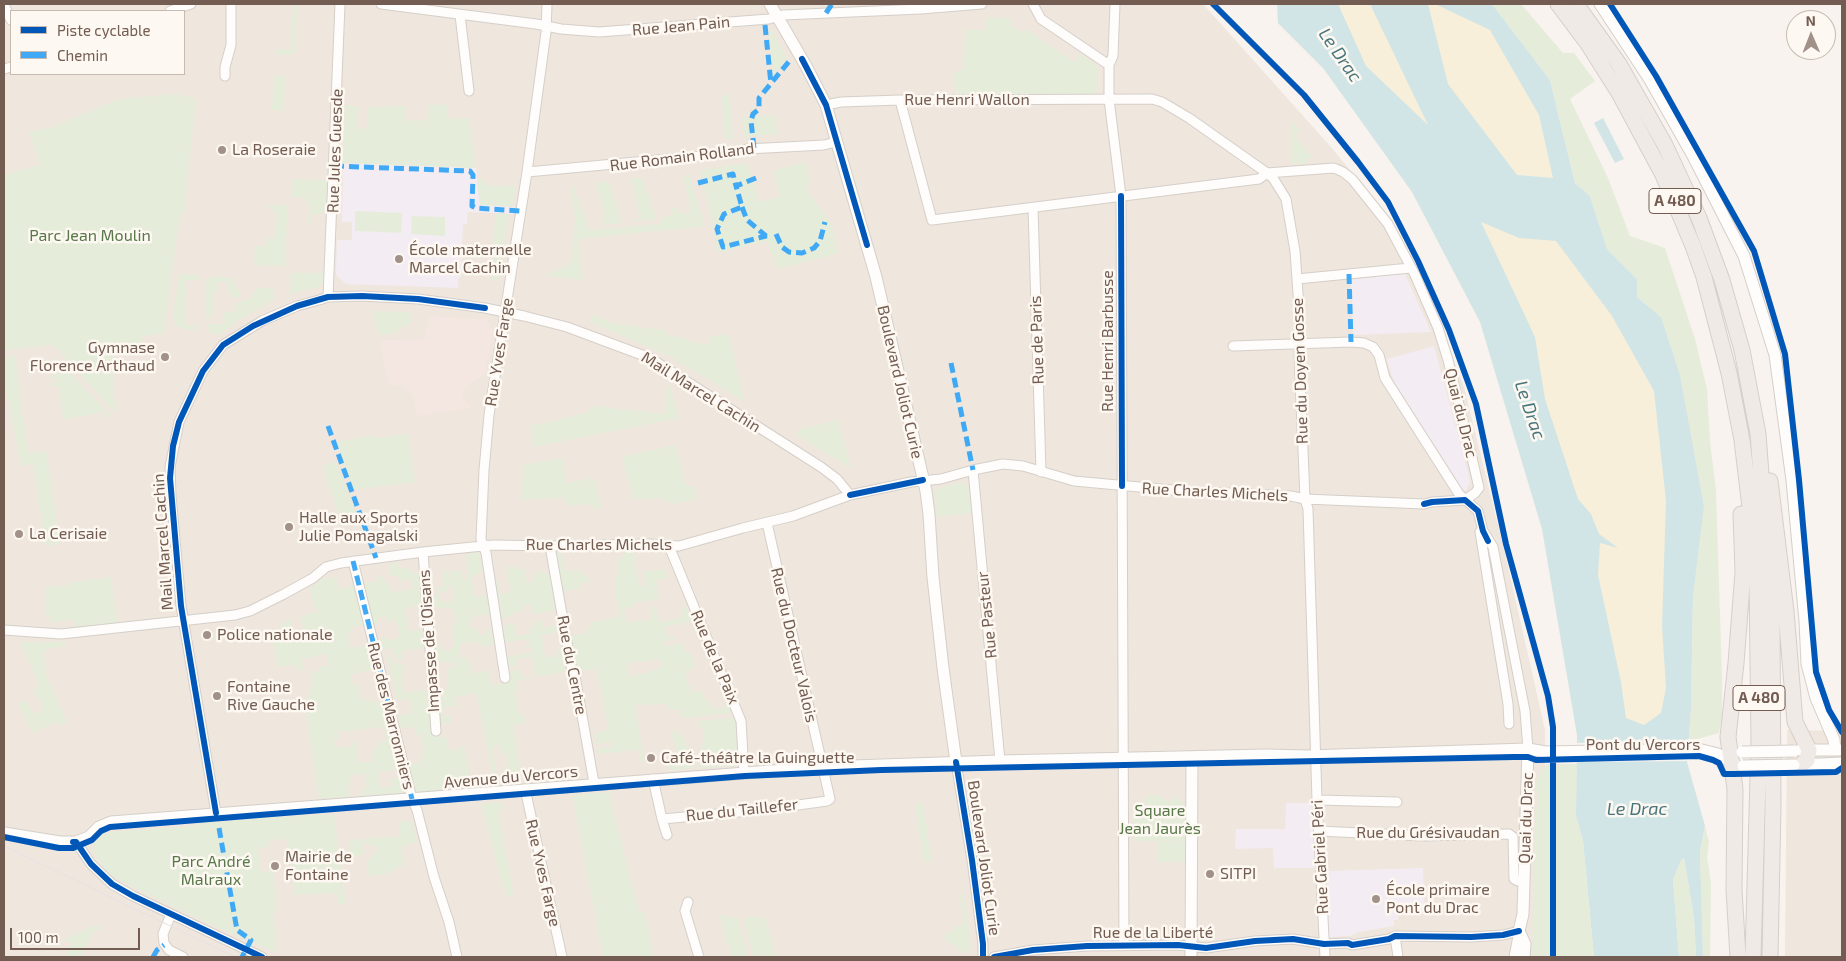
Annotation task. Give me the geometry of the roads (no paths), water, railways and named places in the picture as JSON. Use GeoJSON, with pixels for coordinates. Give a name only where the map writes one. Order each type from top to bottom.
{"type":"FeatureCollection","features":[{"type":"Feature","properties":{"kind":"highway","name":"A 480"},"geometry":{"type":"LineString","coordinates":[[1558,4],[1588,44],[1652,151],[1693,246],[1716,318],[1730,373],[1742,440],[1756,558],[1759,741],[1753,957]]}},
{"type":"Feature","properties":{"kind":"highway","name":"A 480"},"geometry":{"type":"LineString","coordinates":[[1576,4],[1620,64],[1665,145],[1699,218],[1722,280],[1742,350],[1758,434],[1772,620],[1773,795],[1770,957]]}},
{"type":"Feature","properties":{"kind":"highway"},"geometry":{"type":"LineString","coordinates":[[1758,434],[1767,462],[1776,520],[1795,722],[1801,750],[1809,756],[1807,760],[1798,765]]}},
{"type":"Feature","properties":{"kind":"highway"},"geometry":{"type":"LineString","coordinates":[[1738,957],[1734,890],[1735,789],[1739,760],[1728,746],[1743,572],[1739,479],[1742,440]]}},
{"type":"Feature","properties":{"kind":"street"},"geometry":{"type":"LineString","coordinates":[[173,10],[191,4]]}},
{"type":"Feature","properties":{"kind":"street"},"geometry":{"type":"LineString","coordinates":[[226,76],[224,67],[231,45],[231,4]]}},
{"type":"Feature","properties":{"kind":"street","name":"Rue Jules Guesde"},"geometry":{"type":"LineString","coordinates":[[328,298],[340,4]]}},
{"type":"Feature","properties":{"kind":"street","name":"Rue Jean Pain"},"geometry":{"type":"LineString","coordinates":[[381,4],[460,15],[546,22],[577,30],[616,32],[769,19],[783,14],[849,13],[903,6],[921,9],[982,4]]}},
{"type":"Feature","properties":{"kind":"street","name":"Rue Yves Farge"},"geometry":{"type":"LineString","coordinates":[[505,678],[486,553],[482,545],[486,449],[489,415],[527,172],[547,4]]}},
{"type":"Feature","properties":{"kind":"street","name":"Boulevard Joliot Curie"},"geometry":{"type":"LineString","coordinates":[[770,4],[826,105],[876,277],[923,480],[929,514],[933,577],[943,668],[972,860],[983,957]]}},
{"type":"Feature","properties":{"kind":"street"},"geometry":{"type":"LineString","coordinates":[[1033,4],[1041,19],[1109,65],[1113,56],[1115,4]]}},
{"type":"Feature","properties":{"kind":"street"},"geometry":{"type":"LineString","coordinates":[[1600,4],[1650,80],[1693,156],[1744,256],[1776,355],[1792,480],[1805,621],[1807,664],[1816,698],[1840,752],[1824,763]]}},
{"type":"Feature","properties":{"kind":"street"},"geometry":{"type":"LineString","coordinates":[[4,5],[10,18]]}},
{"type":"Feature","properties":{"kind":"street"},"geometry":{"type":"LineString","coordinates":[[460,15],[468,90]]}},
{"type":"Feature","properties":{"kind":"street","name":"Rue Henri Barbusse"},"geometry":{"type":"LineString","coordinates":[[1109,65],[1109,99],[1121,196],[1124,946]]}},
{"type":"Feature","properties":{"kind":"street","name":"Rue Henri Wallon"},"geometry":{"type":"LineString","coordinates":[[826,105],[841,102],[900,100],[1109,99]]}},
{"type":"Feature","properties":{"kind":"street","name":"Rue du Doyen Gosse"},"geometry":{"type":"LineString","coordinates":[[1109,99],[1152,99],[1162,102],[1218,137],[1267,172],[1286,199],[1293,234],[1297,279],[1305,500],[1308,509],[1316,756]]}},
{"type":"Feature","properties":{"kind":"street"},"geometry":{"type":"LineString","coordinates":[[900,100],[932,220],[1259,179],[1267,172]]}},
{"type":"Feature","properties":{"kind":"street","name":"Rue Romain Rolland"},"geometry":{"type":"LineString","coordinates":[[527,172],[734,153],[747,149],[824,145],[836,142]]}},
{"type":"Feature","properties":{"kind":"street","name":"Quai du Drac"},"geometry":{"type":"LineString","coordinates":[[1267,172],[1334,168],[1352,179],[1388,224],[1415,275],[1438,328],[1448,360],[1479,488],[1471,497],[1465,500],[1478,511],[1483,531],[1492,546],[1526,711],[1528,749],[1523,914],[1514,957]]}},
{"type":"Feature","properties":{"kind":"street","name":"Rue de Paris"},"geometry":{"type":"LineString","coordinates":[[1033,208],[1041,472]]}},
{"type":"Feature","properties":{"kind":"street"},"geometry":{"type":"LineString","coordinates":[[1297,279],[1410,268]]}},
{"type":"Feature","properties":{"kind":"street","name":"Mail Marcel Cachin"},"geometry":{"type":"LineString","coordinates":[[216,813],[183,621],[170,478],[177,431],[203,371],[227,342],[277,314],[328,298],[362,296],[418,299],[505,311],[580,331],[650,358],[821,467],[837,479],[850,495]]}},
{"type":"Feature","properties":{"kind":"street"},"geometry":{"type":"LineString","coordinates":[[1233,346],[1364,342],[1373,347],[1379,355],[1385,378],[1459,494],[1465,500]]}},
{"type":"Feature","properties":{"kind":"street","name":"Rue Charles Michels"},"geometry":{"type":"LineString","coordinates":[[4,630],[61,634],[235,615],[250,611],[313,578],[326,567],[353,561],[423,552],[482,545],[550,546],[608,544],[679,546],[793,516],[850,495],[923,480],[941,479],[973,470],[1013,464],[1074,481],[1122,486],[1291,496],[1305,500],[1424,504],[1465,500]]}},
{"type":"Feature","properties":{"kind":"street","name":"Rue Pasteur"},"geometry":{"type":"LineString","coordinates":[[973,470],[1000,761]]}},
{"type":"Feature","properties":{"kind":"street","name":"Rue du Docteur Valois"},"geometry":{"type":"LineString","coordinates":[[767,523],[823,766]]}},
{"type":"Feature","properties":{"kind":"street","name":"Quai du Drac"},"geometry":{"type":"LineString","coordinates":[[1483,531],[1480,531],[1484,561],[1508,704],[1509,724]]}},
{"type":"Feature","properties":{"kind":"street","name":"Rue du Centre"},"geometry":{"type":"LineString","coordinates":[[550,546],[572,671],[576,676],[594,784]]}},
{"type":"Feature","properties":{"kind":"street","name":"Rue de la Paix"},"geometry":{"type":"LineString","coordinates":[[669,546],[741,721],[744,773]]}},
{"type":"Feature","properties":{"kind":"street","name":"Impasse de l'Oisans"},"geometry":{"type":"LineString","coordinates":[[423,552],[436,731]]}},
{"type":"Feature","properties":{"kind":"street","name":"Rue des Marronniers"},"geometry":{"type":"LineString","coordinates":[[353,561],[412,799],[417,810],[434,877],[449,922],[457,957]]}},
{"type":"Feature","properties":{"kind":"street","name":"Pont du Vercors"},"geometry":{"type":"LineString","coordinates":[[1698,748],[1728,746]]}},
{"type":"Feature","properties":{"kind":"street","name":"Pont du Vercors"},"geometry":{"type":"LineString","coordinates":[[1698,748],[1739,760],[1798,765],[1842,764]]}},
{"type":"Feature","properties":{"kind":"street","name":"Avenue du Vercors"},"geometry":{"type":"LineString","coordinates":[[76,842],[89,837],[99,827],[111,822],[823,766],[1192,757],[1316,756],[1528,749],[1546,752],[1698,748]]}},
{"type":"Feature","properties":{"kind":"street","name":"Pont du Vercors"},"geometry":{"type":"LineString","coordinates":[[1739,760],[1801,750],[1840,752]]}},
{"type":"Feature","properties":{"kind":"street","name":"Rue Gabriel Péri"},"geometry":{"type":"LineString","coordinates":[[1316,756],[1325,957]]}},
{"type":"Feature","properties":{"kind":"street"},"geometry":{"type":"LineString","coordinates":[[1190,952],[1192,757]]}},
{"type":"Feature","properties":{"kind":"street","name":"Rue du Taillefer"},"geometry":{"type":"LineString","coordinates":[[653,779],[662,819],[762,810],[827,800],[830,799],[823,766]]}},
{"type":"Feature","properties":{"kind":"street","name":"Rue Yves Farge"},"geometry":{"type":"LineString","coordinates":[[525,789],[562,957]]}},
{"type":"Feature","properties":{"kind":"street"},"geometry":{"type":"LineString","coordinates":[[1317,800],[1397,802]]}},
{"type":"Feature","properties":{"kind":"street"},"geometry":{"type":"LineString","coordinates":[[662,819],[667,835]]}},
{"type":"Feature","properties":{"kind":"street","name":"Rue du Grésivaudan"},"geometry":{"type":"LineString","coordinates":[[1319,831],[1423,836],[1509,834],[1514,837],[1514,879],[1524,881]]}},
{"type":"Feature","properties":{"kind":"street"},"geometry":{"type":"LineString","coordinates":[[4,832],[60,842],[76,842],[91,864],[112,884],[262,957]]}},
{"type":"Feature","properties":{"kind":"street"},"geometry":{"type":"LineString","coordinates":[[688,902],[685,911],[699,957]]}},
{"type":"Feature","properties":{"kind":"street"},"geometry":{"type":"LineString","coordinates":[[172,914],[163,934],[164,943],[169,950],[184,957]]}},
{"type":"Feature","properties":{"kind":"street","name":"Rue de la Liberté"},"geometry":{"type":"LineString","coordinates":[[994,957],[1033,950],[1078,952],[1124,946],[1178,945],[1190,952],[1255,941],[1293,939],[1324,944],[1352,944],[1389,939],[1395,936],[1440,936],[1503,930],[1520,931]]}},
{"type":"Feature","properties":{"kind":"street","name":"Quai du Drac"},"geometry":{"type":"LineString","coordinates":[[1520,931],[1525,944],[1524,957]]}},
{"type":"Feature","properties":{"kind":"street"},"geometry":{"type":"LineString","coordinates":[[1395,936],[1398,957]]}},
{"type":"Feature","properties":{"kind":"water","name":"Le Drac"},"geometry":{"type":"Polygon","coordinates":[[[1277,4],[1338,4],[1366,66],[1428,125],[1370,4],[1428,4],[1448,84],[1517,175],[1553,178],[1539,115],[1490,30],[1435,4],[1492,4],[1550,80],[1575,183],[1590,196],[1607,249],[1637,279],[1637,297],[1661,317],[1680,375],[1704,506],[1693,597],[1691,708],[1687,762],[1705,826],[1700,852],[1703,957],[1696,957],[1694,919],[1684,858],[1681,860],[1673,880],[1679,957],[1594,957],[1583,841],[1576,816],[1577,735],[1542,529],[1480,322],[1412,192],[1323,68],[1278,23],[1277,4]],[[1481,222],[1535,337],[1545,399],[1578,499],[1591,514],[1599,534],[1618,548],[1600,543],[1598,575],[1621,682],[1626,718],[1644,725],[1661,713],[1666,688],[1662,626],[1666,501],[1654,391],[1612,316],[1556,241],[1519,238],[1481,222]]]}},
{"type":"Feature","properties":{"kind":"water"},"geometry":{"type":"Polygon","coordinates":[[[1603,118],[1624,159],[1615,163],[1594,123],[1603,118]]]}},
{"type":"Feature","properties":{"kind":"tram line"},"geometry":{"type":"LineString","coordinates":[[4,846],[235,957]]}},
{"type":"Feature","properties":{"kind":"place","name":"La Roseraie"},"geometry":{"type":"Point","coordinates":[222,150]}},
{"type":"Feature","properties":{"kind":"place","name":"École maternelle Marcel Cachin"},"geometry":{"type":"Point","coordinates":[399,259]}},
{"type":"Feature","properties":{"kind":"place","name":"Gymnase Florence Arthaud"},"geometry":{"type":"Point","coordinates":[165,357]}},
{"type":"Feature","properties":{"kind":"place","name":"Halle aux Sports Julie Pomagalski"},"geometry":{"type":"Point","coordinates":[289,527]}},
{"type":"Feature","properties":{"kind":"place","name":"La Cerisaie"},"geometry":{"type":"Point","coordinates":[19,534]}},
{"type":"Feature","properties":{"kind":"place","name":"Police nationale"},"geometry":{"type":"Point","coordinates":[207,635]}},
{"type":"Feature","properties":{"kind":"place","name":"Fontaine Rive Gauche"},"geometry":{"type":"Point","coordinates":[217,696]}},
{"type":"Feature","properties":{"kind":"place","name":"Café-théâtre la Guinguette"},"geometry":{"type":"Point","coordinates":[651,758]}},
{"type":"Feature","properties":{"kind":"place","name":"Mairie de Fontaine"},"geometry":{"type":"Point","coordinates":[275,866]}},
{"type":"Feature","properties":{"kind":"place","name":"SITPI"},"geometry":{"type":"Point","coordinates":[1210,874]}},
{"type":"Feature","properties":{"kind":"place","name":"École primaire Pont du Drac"},"geometry":{"type":"Point","coordinates":[1376,899]}},
{"type":"Feature","properties":{"kind":"park label","name":"Parc Jean Moulin"},"geometry":{"type":"Point","coordinates":[90,236]}},
{"type":"Feature","properties":{"kind":"park label","name":"Square Jean Jaurès"},"geometry":{"type":"Point","coordinates":[1160,820]}},
{"type":"Feature","properties":{"kind":"park label","name":"Parc André Malraux"},"geometry":{"type":"Point","coordinates":[211,871]}}]}
